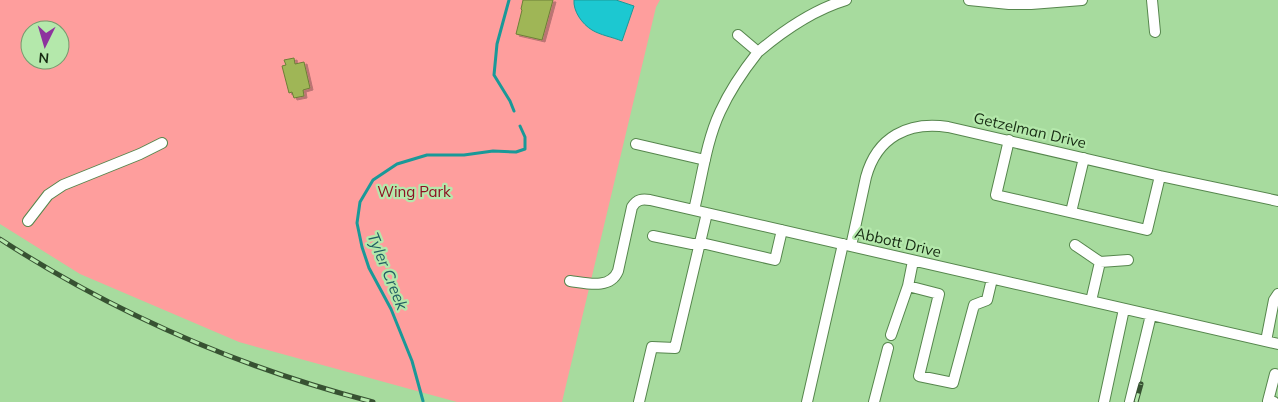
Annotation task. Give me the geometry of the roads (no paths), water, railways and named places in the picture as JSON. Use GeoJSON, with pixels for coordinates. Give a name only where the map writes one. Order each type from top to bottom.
{"type":"FeatureCollection","features":[{"type":"Feature","properties":{"kind":"street"},"geometry":{"type":"LineString","coordinates":[[694,210],[714,126],[736,83],[758,52],[794,24],[817,11],[846,0]]}},
{"type":"Feature","properties":{"kind":"street"},"geometry":{"type":"LineString","coordinates":[[969,0],[1009,4],[1082,0]]}},
{"type":"Feature","properties":{"kind":"street"},"geometry":{"type":"LineString","coordinates":[[1152,0],[1155,32]]}},
{"type":"Feature","properties":{"kind":"street"},"geometry":{"type":"LineString","coordinates":[[738,34],[758,52]]}},
{"type":"Feature","properties":{"kind":"street","name":"Getzelman Drive"},"geometry":{"type":"LineString","coordinates":[[807,402],[869,166],[878,151],[893,136],[911,128],[936,125],[948,126],[1160,176],[1278,199]]}},
{"type":"Feature","properties":{"kind":"street"},"geometry":{"type":"LineString","coordinates":[[1009,140],[996,195],[1147,230],[1160,176]]}},
{"type":"Feature","properties":{"kind":"street"},"geometry":{"type":"LineString","coordinates":[[28,220],[48,195],[63,185],[140,154],[162,142]]}},
{"type":"Feature","properties":{"kind":"street"},"geometry":{"type":"LineString","coordinates":[[636,144],[706,160]]}},
{"type":"Feature","properties":{"kind":"street"},"geometry":{"type":"LineString","coordinates":[[1071,212],[1084,158]]}},
{"type":"Feature","properties":{"kind":"street","name":"Abbott Drive"},"geometry":{"type":"LineString","coordinates":[[570,281],[602,284],[608,283],[614,278],[618,271],[631,210],[636,202],[642,199],[1278,344]]}},
{"type":"Feature","properties":{"kind":"street"},"geometry":{"type":"LineString","coordinates":[[639,402],[652,347],[675,348],[706,213]]}},
{"type":"Feature","properties":{"kind":"street"},"geometry":{"type":"LineString","coordinates":[[653,236],[692,244],[706,244],[775,260],[782,230]]}},
{"type":"Feature","properties":{"kind":"street"},"geometry":{"type":"LineString","coordinates":[[1075,245],[1100,262],[1128,260]]}},
{"type":"Feature","properties":{"kind":"street"},"geometry":{"type":"LineString","coordinates":[[891,335],[908,286],[913,261]]}},
{"type":"Feature","properties":{"kind":"street"},"geometry":{"type":"LineString","coordinates":[[1091,301],[1100,262]]}},
{"type":"Feature","properties":{"kind":"street"},"geometry":{"type":"LineString","coordinates":[[908,286],[939,294],[919,376],[953,383],[974,305],[987,300],[992,279]]}},
{"type":"Feature","properties":{"kind":"street"},"geometry":{"type":"LineString","coordinates":[[1266,341],[1274,300],[1278,294]]}},
{"type":"Feature","properties":{"kind":"street"},"geometry":{"type":"LineString","coordinates":[[1104,402],[1124,309]]}},
{"type":"Feature","properties":{"kind":"street"},"geometry":{"type":"LineString","coordinates":[[1130,402],[1152,315]]}},
{"type":"Feature","properties":{"kind":"street"},"geometry":{"type":"LineString","coordinates":[[874,402],[888,348]]}},
{"type":"Feature","properties":{"kind":"street"},"geometry":{"type":"LineString","coordinates":[[1274,402],[1268,401],[1276,374]]}},
{"type":"Feature","properties":{"kind":"water"},"geometry":{"type":"Polygon","coordinates":[[[574,0],[616,0],[634,6],[622,41],[588,27],[577,13],[574,0]]]}},
{"type":"Feature","properties":{"kind":"waterway","name":"Tyler Creek"},"geometry":{"type":"LineString","coordinates":[[509,0],[497,44],[494,75],[514,111]]}},
{"type":"Feature","properties":{"kind":"waterway","name":"Tyler Creek"},"geometry":{"type":"LineString","coordinates":[[423,401],[412,361],[391,309],[369,268],[362,247],[357,223],[360,202],[373,180],[397,164],[427,155],[464,155],[493,151],[516,152],[525,149],[525,137],[520,126]]}},
{"type":"Feature","properties":{"kind":"railway"},"geometry":{"type":"LineString","coordinates":[[0,239],[88,291],[180,336],[275,373],[373,402]]}},
{"type":"Feature","properties":{"kind":"railway"},"geometry":{"type":"LineString","coordinates":[[1136,402],[1141,384]]}},
{"type":"Feature","properties":{"kind":"park label","name":"Wing Park"},"geometry":{"type":"Point","coordinates":[414,191]}}]}
